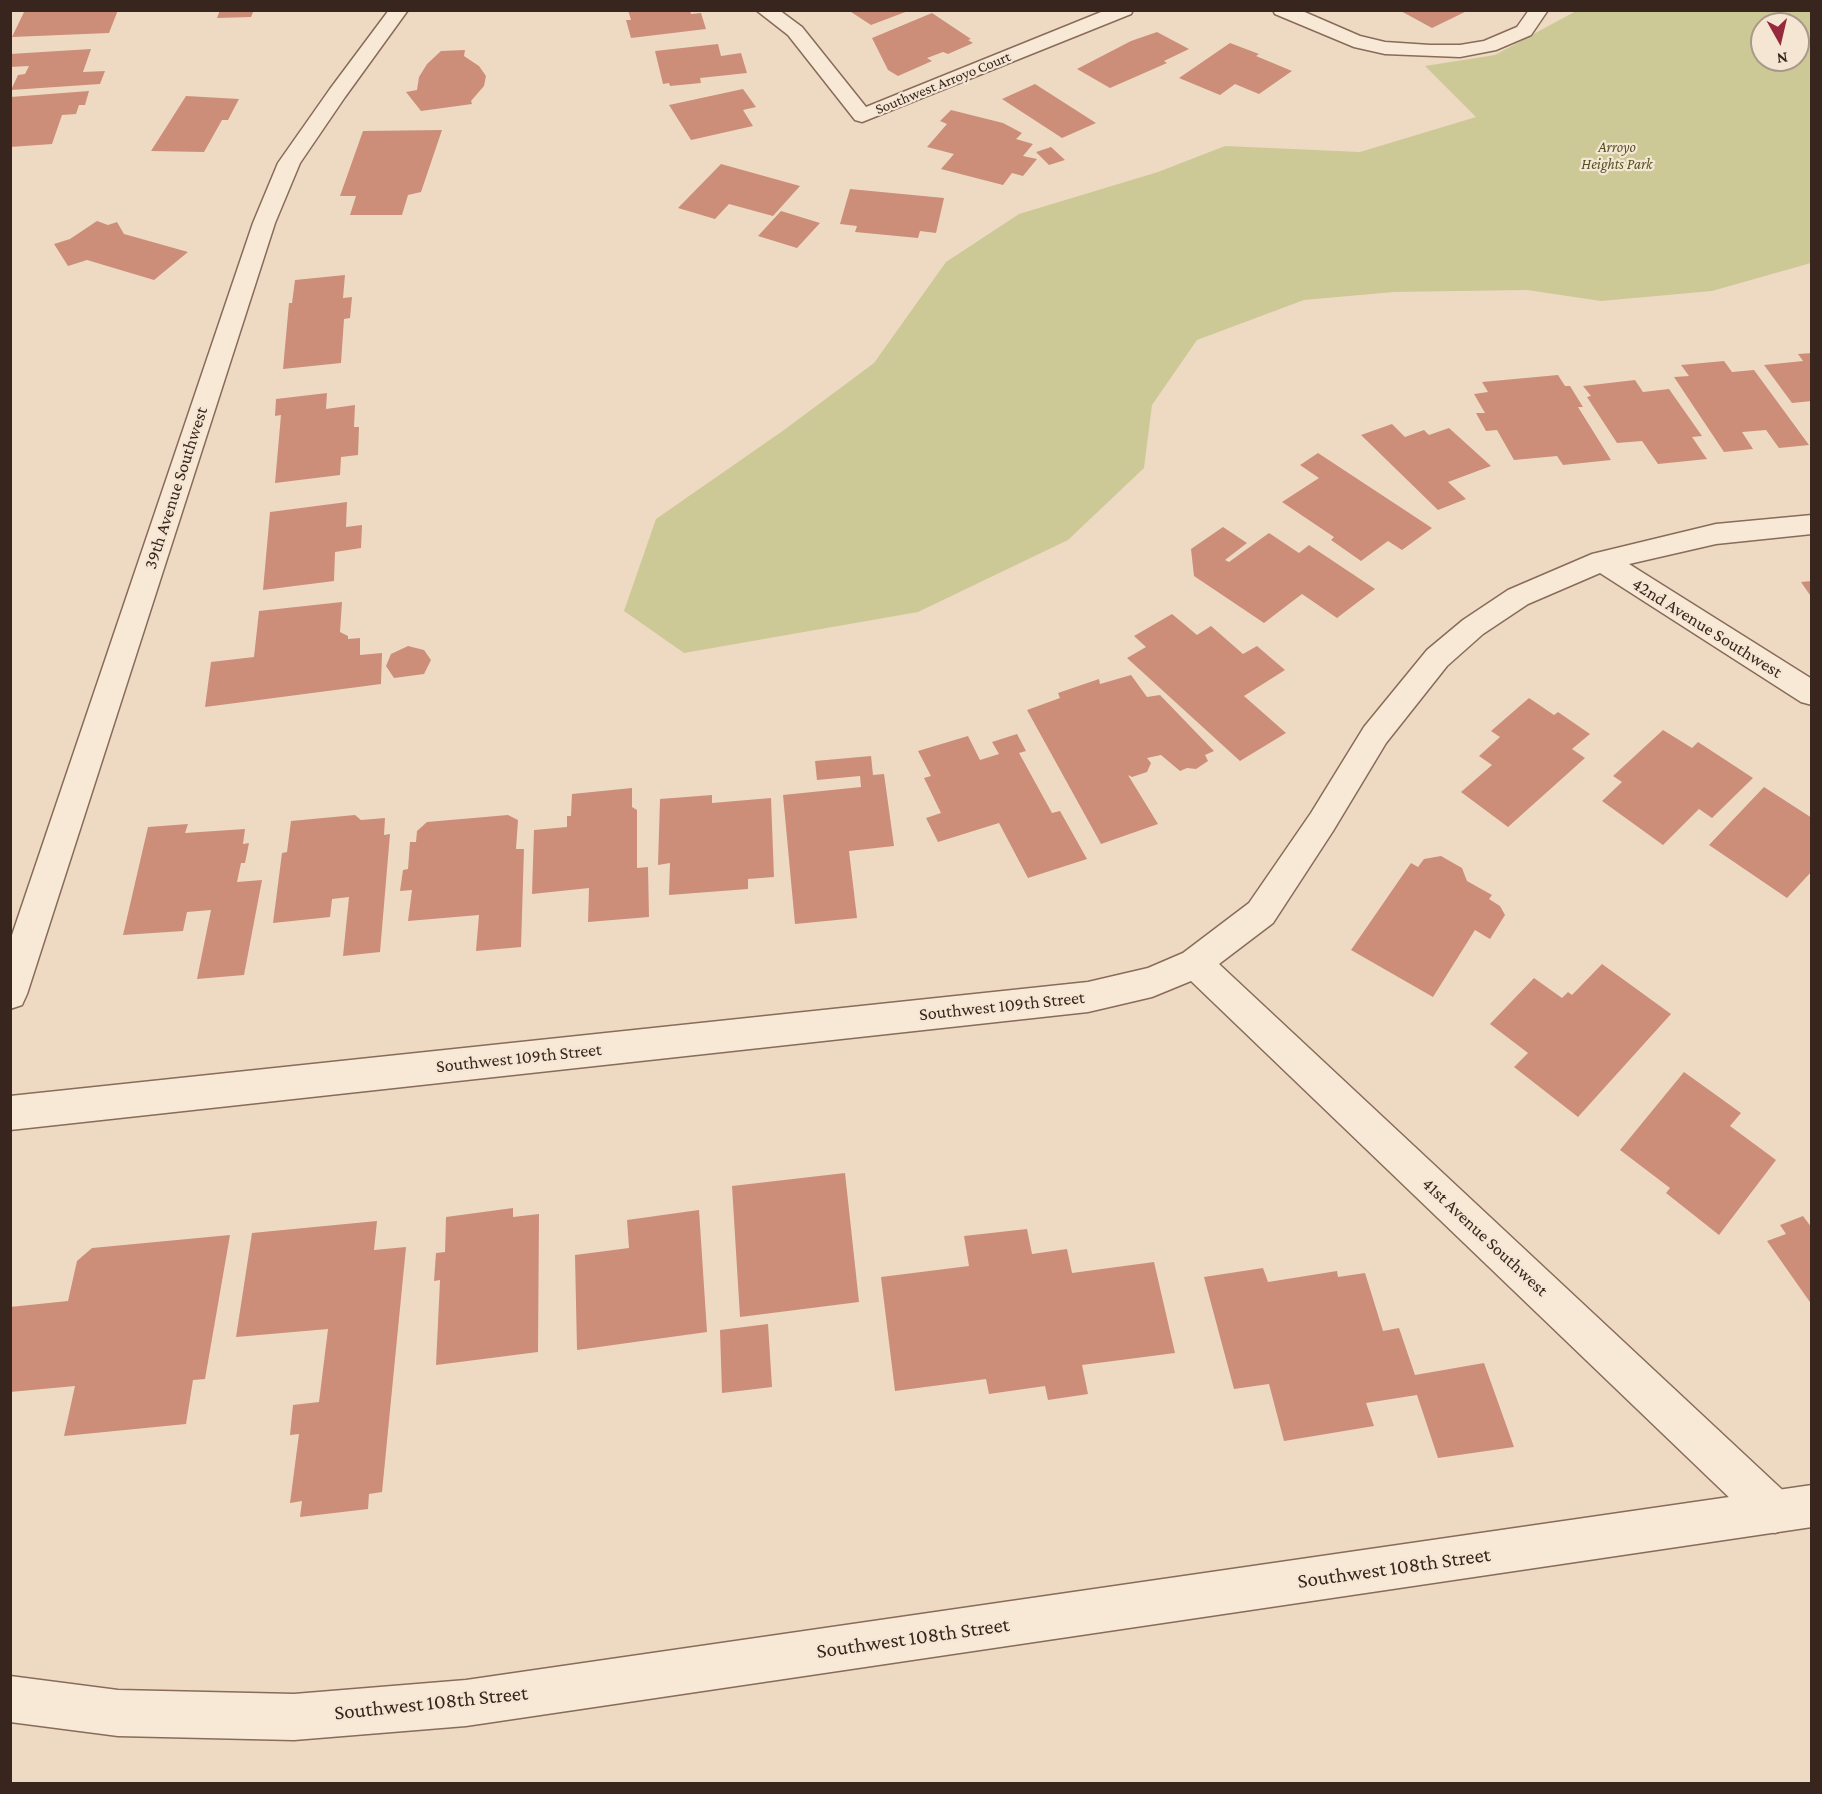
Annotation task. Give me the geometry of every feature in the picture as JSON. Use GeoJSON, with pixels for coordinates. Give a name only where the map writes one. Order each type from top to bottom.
{"type":"FeatureCollection","features":[{"type":"Feature","properties":{"kind":"street","name":"39th Avenue Southwest"},"geometry":{"type":"LineString","coordinates":[[10,994],[264,223],[289,163],[337,93],[399,10]]}},
{"type":"Feature","properties":{"kind":"street","name":"Southwest Arroyo Court"},"geometry":{"type":"LineString","coordinates":[[765,10],[795,31],[862,116],[1124,10]]}},
{"type":"Feature","properties":{"kind":"street"},"geometry":{"type":"LineString","coordinates":[[1282,10],[1354,41],[1385,48],[1430,51],[1460,51],[1489,46],[1524,31],[1539,10]]}},
{"type":"Feature","properties":{"kind":"street","name":"Southwest 109th Street"},"geometry":{"type":"LineString","coordinates":[[10,1113],[1088,997],[1152,981],[1195,963],[1261,913],[1322,822],[1375,735],[1437,658],[1473,627],[1518,597],[1602,561],[1716,534],[1812,524]]}},
{"type":"Feature","properties":{"kind":"street","name":"42nd Avenue Southwest"},"geometry":{"type":"LineString","coordinates":[[1602,561],[1812,694]]}},
{"type":"Feature","properties":{"kind":"street","name":"41st Avenue Southwest"},"geometry":{"type":"LineString","coordinates":[[1195,963],[1793,1509]]}},
{"type":"Feature","properties":{"kind":"street","name":"Southwest 108th Street"},"geometry":{"type":"LineString","coordinates":[[10,1699],[118,1713],[294,1717],[466,1703],[1793,1509]]}},
{"type":"Feature","properties":{"kind":"green space","name":"Arroyo Heights Park"},"geometry":{"type":"Polygon","coordinates":[[[1576,11],[1811,11],[1811,263],[1712,291],[1601,301],[1527,290],[1394,292],[1304,300],[1197,340],[1152,405],[1144,468],[1068,540],[918,612],[684,653],[624,611],[656,519],[784,430],[874,363],[946,262],[1019,214],[1158,172],[1225,146],[1360,152],[1476,117],[1425,66],[1495,55],[1576,11]]]}},
{"type":"Feature","properties":{"kind":"building"},"geometry":{"type":"Polygon","coordinates":[[[118,10],[109,33],[12,37],[24,12],[118,10]]]}},
{"type":"Feature","properties":{"kind":"building"},"geometry":{"type":"Polygon","coordinates":[[[220,10],[254,10],[251,17],[217,18],[220,10]]]}},
{"type":"Feature","properties":{"kind":"building"},"geometry":{"type":"Polygon","coordinates":[[[628,10],[690,10],[691,14],[701,13],[706,29],[631,38],[626,20],[631,20],[628,10]]]}},
{"type":"Feature","properties":{"kind":"building"},"geometry":{"type":"Polygon","coordinates":[[[848,10],[908,10],[908,11],[871,25],[848,10]]]}},
{"type":"Feature","properties":{"kind":"building"},"geometry":{"type":"Polygon","coordinates":[[[1399,10],[1469,10],[1432,28],[1399,10]]]}},
{"type":"Feature","properties":{"kind":"building"},"geometry":{"type":"Polygon","coordinates":[[[932,13],[971,39],[968,40],[973,43],[948,54],[943,52],[927,58],[932,61],[898,76],[888,70],[872,38],[932,13]]]}},
{"type":"Feature","properties":{"kind":"building"},"geometry":{"type":"Polygon","coordinates":[[[1157,32],[1189,49],[1164,61],[1167,63],[1110,88],[1077,69],[1131,41],[1157,32]]]}},
{"type":"Feature","properties":{"kind":"building"},"geometry":{"type":"Polygon","coordinates":[[[1230,43],[1259,54],[1256,56],[1292,71],[1259,94],[1235,84],[1220,95],[1179,78],[1230,43]]]}},
{"type":"Feature","properties":{"kind":"building"},"geometry":{"type":"Polygon","coordinates":[[[718,44],[721,56],[741,53],[747,73],[700,78],[701,83],[670,86],[669,83],[663,84],[655,51],[718,44]]]}},
{"type":"Feature","properties":{"kind":"building"},"geometry":{"type":"Polygon","coordinates":[[[91,49],[83,72],[105,71],[100,84],[11,90],[18,75],[25,74],[29,66],[10,67],[10,54],[91,49]]]}},
{"type":"Feature","properties":{"kind":"building"},"geometry":{"type":"Polygon","coordinates":[[[465,50],[464,56],[479,66],[486,76],[484,86],[471,101],[472,104],[421,111],[406,92],[417,90],[419,77],[427,64],[441,51],[465,50]]]}},
{"type":"Feature","properties":{"kind":"building"},"geometry":{"type":"Polygon","coordinates":[[[1035,84],[1096,123],[1062,138],[1002,99],[1035,84]]]}},
{"type":"Feature","properties":{"kind":"building"},"geometry":{"type":"Polygon","coordinates":[[[743,89],[756,107],[743,110],[753,126],[691,140],[669,105],[743,89]]]}},
{"type":"Feature","properties":{"kind":"building"},"geometry":{"type":"Polygon","coordinates":[[[89,91],[85,105],[79,105],[76,114],[62,115],[52,144],[10,147],[10,97],[89,91]]]}},
{"type":"Feature","properties":{"kind":"building"},"geometry":{"type":"Polygon","coordinates":[[[186,96],[239,99],[228,120],[222,120],[204,152],[151,151],[186,96]]]}},
{"type":"Feature","properties":{"kind":"building"},"geometry":{"type":"Polygon","coordinates":[[[951,110],[1003,123],[1022,133],[1016,139],[1033,144],[1023,156],[1037,159],[1023,176],[1012,173],[1003,185],[941,169],[954,154],[927,147],[947,124],[940,121],[951,110]]]}},
{"type":"Feature","properties":{"kind":"building"},"geometry":{"type":"Polygon","coordinates":[[[442,130],[421,192],[408,195],[402,215],[350,215],[356,196],[340,196],[363,131],[442,130]]]}},
{"type":"Feature","properties":{"kind":"building"},"geometry":{"type":"Polygon","coordinates":[[[1051,147],[1065,160],[1049,165],[1036,152],[1051,147]]]}},
{"type":"Feature","properties":{"kind":"building"},"geometry":{"type":"Polygon","coordinates":[[[721,164],[800,186],[773,216],[729,204],[715,219],[678,208],[721,164]]]}},
{"type":"Feature","properties":{"kind":"building"},"geometry":{"type":"Polygon","coordinates":[[[850,189],[944,198],[936,233],[920,231],[918,238],[855,232],[857,226],[840,224],[850,189]]]}},
{"type":"Feature","properties":{"kind":"building"},"geometry":{"type":"Polygon","coordinates":[[[781,211],[820,223],[797,248],[758,236],[781,211]]]}},
{"type":"Feature","properties":{"kind":"building"},"geometry":{"type":"Polygon","coordinates":[[[97,221],[108,225],[117,222],[124,234],[188,252],[154,280],[87,260],[68,266],[54,244],[70,239],[97,221]]]}},
{"type":"Feature","properties":{"kind":"building"},"geometry":{"type":"Polygon","coordinates":[[[345,275],[343,298],[352,297],[350,318],[344,319],[341,363],[283,369],[289,303],[292,303],[295,280],[345,275]]]}},
{"type":"Feature","properties":{"kind":"building"},"geometry":{"type":"Polygon","coordinates":[[[1812,353],[1812,401],[1792,403],[1764,365],[1803,361],[1798,354],[1812,353]]]}},
{"type":"Feature","properties":{"kind":"building"},"geometry":{"type":"Polygon","coordinates":[[[1724,361],[1732,372],[1754,370],[1809,445],[1779,448],[1766,430],[1742,432],[1753,449],[1724,452],[1674,377],[1689,376],[1681,365],[1724,361]]]}},
{"type":"Feature","properties":{"kind":"building"},"geometry":{"type":"Polygon","coordinates":[[[1558,375],[1565,386],[1570,386],[1583,407],[1578,407],[1611,460],[1563,465],[1557,456],[1514,460],[1497,430],[1486,431],[1476,413],[1485,413],[1474,394],[1488,392],[1482,382],[1558,375]]]}},
{"type":"Feature","properties":{"kind":"building"},"geometry":{"type":"Polygon","coordinates":[[[1635,380],[1643,392],[1669,389],[1702,436],[1692,437],[1707,459],[1658,464],[1642,441],[1617,443],[1587,397],[1591,396],[1583,386],[1635,380]]]}},
{"type":"Feature","properties":{"kind":"building"},"geometry":{"type":"Polygon","coordinates":[[[327,393],[326,409],[355,405],[354,427],[359,427],[358,455],[341,457],[340,475],[275,483],[281,415],[275,416],[276,399],[327,393]]]}},
{"type":"Feature","properties":{"kind":"building"},"geometry":{"type":"Polygon","coordinates":[[[1392,424],[1405,437],[1424,430],[1429,435],[1449,428],[1491,466],[1448,482],[1466,499],[1438,510],[1361,435],[1392,424]]]}},
{"type":"Feature","properties":{"kind":"building"},"geometry":{"type":"Polygon","coordinates":[[[1318,453],[1432,528],[1402,550],[1388,541],[1361,561],[1331,540],[1334,537],[1282,502],[1319,478],[1300,465],[1318,453]]]}},
{"type":"Feature","properties":{"kind":"building"},"geometry":{"type":"Polygon","coordinates":[[[347,502],[346,527],[362,525],[361,548],[335,552],[334,581],[263,590],[270,512],[347,502]]]}},
{"type":"Feature","properties":{"kind":"building"},"geometry":{"type":"Polygon","coordinates":[[[1223,527],[1247,543],[1225,560],[1229,562],[1269,533],[1299,553],[1309,545],[1375,589],[1337,618],[1302,594],[1264,623],[1194,576],[1191,549],[1223,527]]]}},
{"type":"Feature","properties":{"kind":"building"},"geometry":{"type":"Polygon","coordinates":[[[1812,581],[1812,598],[1801,582],[1812,581]]]}},
{"type":"Feature","properties":{"kind":"building"},"geometry":{"type":"Polygon","coordinates":[[[342,602],[340,632],[348,636],[348,639],[360,638],[360,655],[382,653],[381,684],[205,707],[211,662],[254,657],[259,611],[342,602]]]}},
{"type":"Feature","properties":{"kind":"building"},"geometry":{"type":"Polygon","coordinates":[[[1172,614],[1197,635],[1211,626],[1243,654],[1257,646],[1285,670],[1244,696],[1286,733],[1240,761],[1127,658],[1146,647],[1134,636],[1172,614]]]}},
{"type":"Feature","properties":{"kind":"building"},"geometry":{"type":"Polygon","coordinates":[[[408,646],[424,650],[431,660],[424,674],[394,678],[386,666],[391,654],[408,646]]]}},
{"type":"Feature","properties":{"kind":"building"},"geometry":{"type":"Polygon","coordinates":[[[1131,675],[1147,697],[1160,695],[1214,751],[1205,755],[1208,761],[1196,769],[1187,768],[1180,771],[1161,755],[1147,758],[1151,763],[1147,772],[1132,777],[1128,775],[1158,824],[1101,844],[1027,710],[1060,698],[1058,693],[1099,679],[1100,684],[1131,675]]]}},
{"type":"Feature","properties":{"kind":"building"},"geometry":{"type":"Polygon","coordinates":[[[1529,698],[1554,715],[1558,712],[1590,734],[1572,749],[1585,758],[1508,827],[1461,792],[1492,765],[1479,756],[1500,737],[1491,731],[1529,698]]]}},
{"type":"Feature","properties":{"kind":"building"},"geometry":{"type":"Polygon","coordinates":[[[1663,730],[1692,748],[1698,742],[1753,778],[1712,818],[1699,809],[1663,845],[1602,801],[1622,782],[1613,776],[1663,730]]]}},
{"type":"Feature","properties":{"kind":"building"},"geometry":{"type":"Polygon","coordinates":[[[1017,734],[1026,751],[1019,753],[1052,813],[1060,811],[1087,859],[1028,878],[999,823],[938,842],[926,818],[941,813],[924,778],[931,776],[918,751],[968,736],[980,760],[999,754],[992,742],[1017,734]]]}},
{"type":"Feature","properties":{"kind":"building"},"geometry":{"type":"Polygon","coordinates":[[[871,756],[873,775],[884,774],[894,846],[849,851],[857,918],[795,924],[783,795],[861,787],[860,776],[817,780],[815,761],[871,756]]]}},
{"type":"Feature","properties":{"kind":"building"},"geometry":{"type":"Polygon","coordinates":[[[1764,787],[1812,818],[1812,871],[1787,898],[1709,845],[1764,787]]]}},
{"type":"Feature","properties":{"kind":"building"},"geometry":{"type":"Polygon","coordinates":[[[632,788],[632,807],[637,810],[637,868],[648,867],[649,917],[588,922],[589,888],[532,894],[534,830],[567,827],[567,816],[571,816],[572,794],[632,788]]]}},
{"type":"Feature","properties":{"kind":"building"},"geometry":{"type":"Polygon","coordinates":[[[712,795],[712,803],[771,798],[774,877],[748,879],[748,889],[669,895],[670,863],[658,865],[660,799],[712,795]]]}},
{"type":"Feature","properties":{"kind":"building"},"geometry":{"type":"Polygon","coordinates":[[[355,815],[361,820],[385,818],[384,835],[390,834],[380,952],[343,956],[349,897],[332,899],[330,917],[273,923],[282,853],[287,852],[291,821],[355,815]]]}},
{"type":"Feature","properties":{"kind":"building"},"geometry":{"type":"Polygon","coordinates":[[[508,815],[518,820],[516,849],[524,849],[521,947],[476,951],[479,915],[408,921],[412,890],[400,891],[403,870],[408,869],[410,842],[416,842],[417,831],[427,822],[508,815]]]}},
{"type":"Feature","properties":{"kind":"building"},"geometry":{"type":"Polygon","coordinates":[[[188,824],[185,833],[245,829],[243,844],[249,843],[245,863],[241,863],[237,882],[262,880],[244,975],[197,979],[211,910],[187,912],[183,931],[123,935],[148,827],[188,824]]]}},
{"type":"Feature","properties":{"kind":"building"},"geometry":{"type":"Polygon","coordinates":[[[1441,856],[1462,868],[1467,881],[1492,895],[1489,899],[1500,906],[1505,915],[1490,939],[1475,930],[1433,997],[1351,950],[1411,863],[1418,867],[1424,859],[1441,856]]]}},
{"type":"Feature","properties":{"kind":"building"},"geometry":{"type":"Polygon","coordinates":[[[1602,964],[1671,1014],[1578,1117],[1514,1067],[1528,1053],[1490,1024],[1534,978],[1562,998],[1568,992],[1572,995],[1602,964]]]}},
{"type":"Feature","properties":{"kind":"building"},"geometry":{"type":"Polygon","coordinates":[[[1684,1072],[1741,1113],[1730,1126],[1776,1160],[1719,1235],[1666,1193],[1670,1188],[1620,1150],[1684,1072]]]}},
{"type":"Feature","properties":{"kind":"building"},"geometry":{"type":"Polygon","coordinates":[[[845,1173],[859,1302],[740,1317],[732,1186],[845,1173]]]}},
{"type":"Feature","properties":{"kind":"building"},"geometry":{"type":"Polygon","coordinates":[[[513,1208],[513,1217],[539,1214],[538,1352],[436,1365],[440,1280],[434,1281],[436,1253],[445,1252],[446,1217],[513,1208]]]}},
{"type":"Feature","properties":{"kind":"building"},"geometry":{"type":"Polygon","coordinates":[[[699,1210],[707,1332],[577,1350],[575,1255],[629,1248],[627,1220],[699,1210]]]}},
{"type":"Feature","properties":{"kind":"building"},"geometry":{"type":"Polygon","coordinates":[[[1803,1216],[1812,1228],[1812,1305],[1767,1241],[1786,1234],[1780,1225],[1803,1216]]]}},
{"type":"Feature","properties":{"kind":"building"},"geometry":{"type":"Polygon","coordinates":[[[377,1221],[374,1250],[406,1247],[382,1492],[369,1494],[368,1509],[300,1517],[302,1501],[290,1503],[299,1434],[290,1435],[293,1405],[319,1402],[328,1329],[236,1337],[252,1233],[377,1221]]]}},
{"type":"Feature","properties":{"kind":"building"},"geometry":{"type":"Polygon","coordinates":[[[1027,1229],[1032,1254],[1067,1249],[1072,1273],[1154,1262],[1175,1353],[1082,1365],[1088,1394],[1048,1400],[1045,1386],[989,1394],[986,1379],[895,1391],[881,1277],[969,1266],[964,1236],[1027,1229]]]}},
{"type":"Feature","properties":{"kind":"building"},"geometry":{"type":"Polygon","coordinates":[[[230,1235],[205,1379],[193,1380],[186,1424],[64,1436],[75,1386],[10,1392],[10,1307],[68,1301],[77,1261],[92,1248],[230,1235]]]}},
{"type":"Feature","properties":{"kind":"building"},"geometry":{"type":"Polygon","coordinates":[[[1263,1268],[1268,1282],[1337,1271],[1338,1277],[1365,1273],[1383,1331],[1399,1328],[1415,1375],[1484,1363],[1514,1447],[1438,1458],[1417,1395],[1366,1403],[1374,1426],[1284,1441],[1269,1384],[1234,1389],[1204,1277],[1263,1268]]]}},
{"type":"Feature","properties":{"kind":"building"},"geometry":{"type":"Polygon","coordinates":[[[768,1324],[772,1387],[722,1393],[720,1330],[768,1324]]]}}]}
